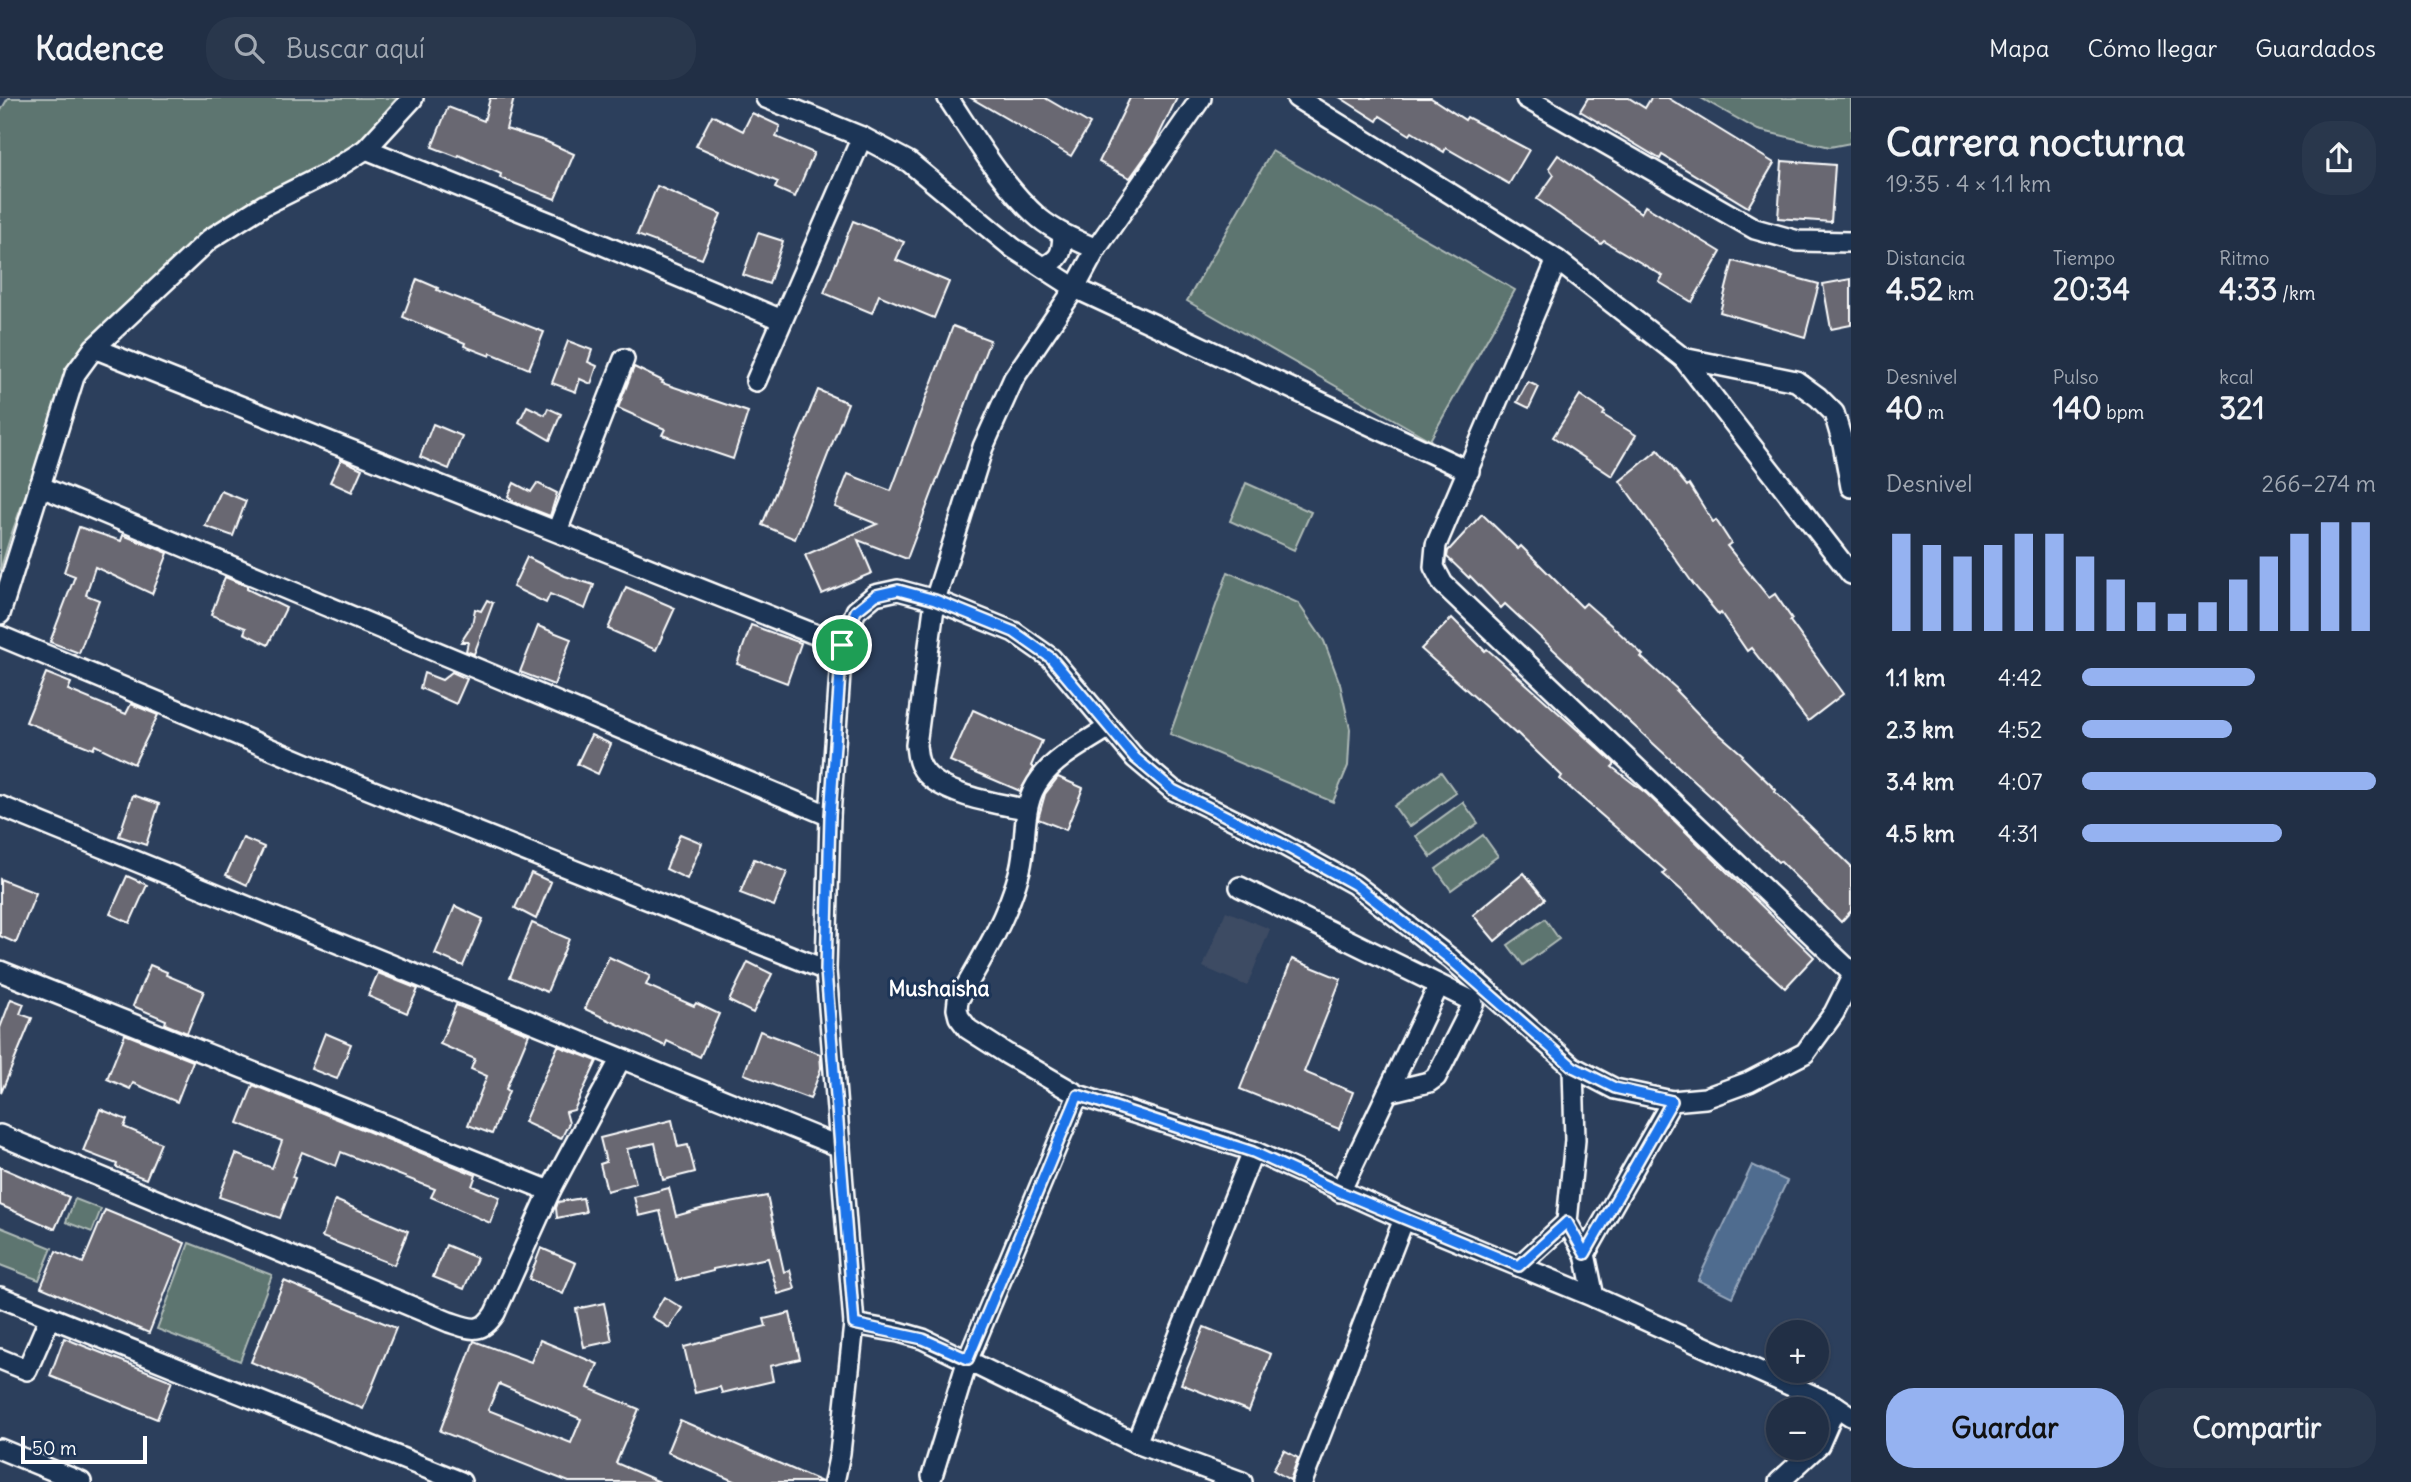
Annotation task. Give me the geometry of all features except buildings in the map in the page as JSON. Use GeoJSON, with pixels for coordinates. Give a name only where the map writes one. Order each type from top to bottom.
{"type":"FeatureCollection","features":[{"type":"Feature","properties":{"kind":"street"},"geometry":{"type":"LineString","coordinates":[[0,614],[75,374],[94,348],[210,239],[264,205],[330,172],[366,149],[413,98]]}},
{"type":"Feature","properties":{"kind":"street"},"geometry":{"type":"LineString","coordinates":[[765,98],[862,137],[909,162],[1013,248],[1075,288],[1469,471]]}},
{"type":"Feature","properties":{"kind":"street"},"geometry":{"type":"LineString","coordinates":[[948,98],[1009,185],[1039,218],[1063,235],[1096,249]]}},
{"type":"Feature","properties":{"kind":"street"},"geometry":{"type":"LineString","coordinates":[[1026,809],[992,803],[948,788],[928,776],[921,768],[916,745],[935,600],[983,447],[1014,378],[1075,288],[1096,249],[1201,98]]}},
{"type":"Feature","properties":{"kind":"street"},"geometry":{"type":"LineString","coordinates":[[1297,98],[1557,260],[1683,358],[1851,574]]}},
{"type":"Feature","properties":{"kind":"street"},"geometry":{"type":"LineString","coordinates":[[1526,98],[1755,229],[1798,242],[1851,242]]}},
{"type":"Feature","properties":{"kind":"street"},"geometry":{"type":"LineString","coordinates":[[756,381],[862,137]]}},
{"type":"Feature","properties":{"kind":"street"},"geometry":{"type":"LineString","coordinates":[[366,149],[782,320]]}},
{"type":"Feature","properties":{"kind":"street"},"geometry":{"type":"LineString","coordinates":[[1043,267],[1055,262],[1062,251],[1063,235]]}},
{"type":"Feature","properties":{"kind":"street"},"geometry":{"type":"LineString","coordinates":[[1557,260],[1436,545],[1433,567],[1443,584],[1851,972]]}},
{"type":"Feature","properties":{"kind":"street"},"geometry":{"type":"LineString","coordinates":[[94,348],[842,645]]}},
{"type":"Feature","properties":{"kind":"street"},"geometry":{"type":"LineString","coordinates":[[1683,358],[1796,381],[1818,397],[1834,413],[1851,487]]}},
{"type":"Feature","properties":{"kind":"street"},"geometry":{"type":"LineString","coordinates":[[557,531],[624,359]]}},
{"type":"Feature","properties":{"kind":"street"},"geometry":{"type":"LineString","coordinates":[[39,486],[830,816]]}},
{"type":"Feature","properties":{"kind":"street"},"geometry":{"type":"LineString","coordinates":[[834,1482],[840,1453],[854,1324],[826,970],[830,816],[842,645],[856,611],[876,595],[898,590],[935,600],[1014,632],[1051,658],[1135,758],[1173,790],[1278,842],[1354,884],[1451,960],[1573,1067],[1615,1088],[1672,1101],[1705,1098],[1749,1082],[1805,1053],[1834,1013],[1851,979]]}},
{"type":"Feature","properties":{"kind":"street"},"geometry":{"type":"LineString","coordinates":[[0,636],[343,779],[826,970]]}},
{"type":"Feature","properties":{"kind":"street"},"geometry":{"type":"LineString","coordinates":[[1109,727],[1043,775],[1026,809],[1026,837],[1020,870],[1008,904],[958,1000],[959,1017],[968,1029],[1078,1095],[1253,1152],[1340,1192],[1594,1297],[1843,1411],[1819,1445],[1779,1482]]}},
{"type":"Feature","properties":{"kind":"street"},"geometry":{"type":"LineString","coordinates":[[0,806],[620,1060],[840,1147]]}},
{"type":"Feature","properties":{"kind":"street"},"geometry":{"type":"LineString","coordinates":[[1240,887],[1470,999],[1473,1004],[1436,1077],[1429,1082],[1388,1091]]}},
{"type":"Feature","properties":{"kind":"street"},"geometry":{"type":"LineString","coordinates":[[0,971],[550,1191]]}},
{"type":"Feature","properties":{"kind":"street"},"geometry":{"type":"LineString","coordinates":[[1340,1192],[1439,985]]}},
{"type":"Feature","properties":{"kind":"street"},"geometry":{"type":"LineString","coordinates":[[0,1135],[468,1329],[479,1329],[488,1323],[495,1313],[550,1191],[620,1060]]}},
{"type":"Feature","properties":{"kind":"street"},"geometry":{"type":"LineString","coordinates":[[1573,1067],[1575,1140],[1567,1222],[1585,1254],[1594,1297]]}},
{"type":"Feature","properties":{"kind":"street"},"geometry":{"type":"LineString","coordinates":[[932,1476],[968,1359],[1078,1095]]}},
{"type":"Feature","properties":{"kind":"street"},"geometry":{"type":"LineString","coordinates":[[1585,1254],[1672,1101]]}},
{"type":"Feature","properties":{"kind":"street"},"geometry":{"type":"LineString","coordinates":[[1136,1443],[1253,1152]]}},
{"type":"Feature","properties":{"kind":"street"},"geometry":{"type":"LineString","coordinates":[[1302,1482],[1404,1219]]}},
{"type":"Feature","properties":{"kind":"street"},"geometry":{"type":"LineString","coordinates":[[1519,1266],[1567,1222]]}},
{"type":"Feature","properties":{"kind":"street"},"geometry":{"type":"LineString","coordinates":[[0,1297],[461,1482]]}},
{"type":"Feature","properties":{"kind":"street"},"geometry":{"type":"LineString","coordinates":[[0,1359],[27,1370],[50,1317]]}},
{"type":"Feature","properties":{"kind":"street"},"geometry":{"type":"LineString","coordinates":[[854,1324],[923,1339],[1136,1443],[1242,1482]]}},
{"type":"Feature","properties":{"kind":"street"},"geometry":{"type":"LineString","coordinates":[[0,1449],[81,1482]]}},
{"type":"Feature","properties":{"kind":"shaded area"},"geometry":{"type":"Polygon","coordinates":[[[1226,911],[1270,929],[1247,986],[1203,967],[1226,911]]]}},
{"type":"Feature","properties":{"kind":"shaded area"},"geometry":{"type":"Polygon","coordinates":[[[1752,1165],[1787,1181],[1732,1297],[1698,1280],[1752,1165]]]}},
{"type":"Feature","properties":{"kind":"green space"},"geometry":{"type":"Polygon","coordinates":[[[8,98],[397,98],[358,143],[319,173],[234,218],[68,378],[0,571],[0,112],[8,98]]]}},
{"type":"Feature","properties":{"kind":"green space"},"geometry":{"type":"Polygon","coordinates":[[[1701,98],[1851,98],[1851,143],[1830,147],[1758,130],[1701,98]]]}},
{"type":"Feature","properties":{"kind":"green space"},"geometry":{"type":"Polygon","coordinates":[[[1272,151],[1515,290],[1430,440],[1187,301],[1272,151]]]}},
{"type":"Feature","properties":{"kind":"green space"},"geometry":{"type":"Polygon","coordinates":[[[1246,483],[1311,512],[1294,550],[1230,521],[1246,483]]]}},
{"type":"Feature","properties":{"kind":"green space"},"geometry":{"type":"Polygon","coordinates":[[[1228,572],[1298,603],[1324,641],[1340,684],[1350,729],[1348,766],[1333,802],[1170,734],[1228,572]]]}},
{"type":"Feature","properties":{"kind":"green space"},"geometry":{"type":"Polygon","coordinates":[[[1441,772],[1456,793],[1409,827],[1394,806],[1441,772]]]}},
{"type":"Feature","properties":{"kind":"green space"},"geometry":{"type":"Polygon","coordinates":[[[1463,802],[1478,823],[1431,857],[1416,836],[1463,802]]]}},
{"type":"Feature","properties":{"kind":"green space"},"geometry":{"type":"Polygon","coordinates":[[[1483,835],[1498,856],[1451,890],[1436,869],[1483,835]]]}},
{"type":"Feature","properties":{"kind":"green space"},"geometry":{"type":"Polygon","coordinates":[[[1545,919],[1559,939],[1523,965],[1508,945],[1545,919]]]}},
{"type":"Feature","properties":{"kind":"green space"},"geometry":{"type":"Polygon","coordinates":[[[75,1199],[101,1209],[92,1232],[66,1222],[75,1199]]]}},
{"type":"Feature","properties":{"kind":"green space"},"geometry":{"type":"Polygon","coordinates":[[[0,1227],[52,1248],[39,1280],[0,1265],[0,1227]]]}},
{"type":"Feature","properties":{"kind":"green space"},"geometry":{"type":"Polygon","coordinates":[[[189,1243],[272,1275],[240,1361],[157,1329],[189,1243]]]}},
{"type":"Feature","properties":{"kind":"district","name":"Mushaisha"},"geometry":{"type":"Point","coordinates":[939,989]}},
{"type":"Feature","properties":{"kind":"route"},"geometry":{"type":"LineString","coordinates":[[898,590],[935,600],[1014,632],[1051,658],[1135,758],[1173,790],[1278,842],[1354,884],[1451,960],[1573,1067],[1615,1088],[1672,1101],[1585,1254],[1567,1222],[1519,1266],[1340,1192],[1253,1152],[1078,1095],[968,1359],[923,1339],[854,1324],[826,970],[830,816],[842,645],[856,611],[876,595],[898,590]]}}]}
